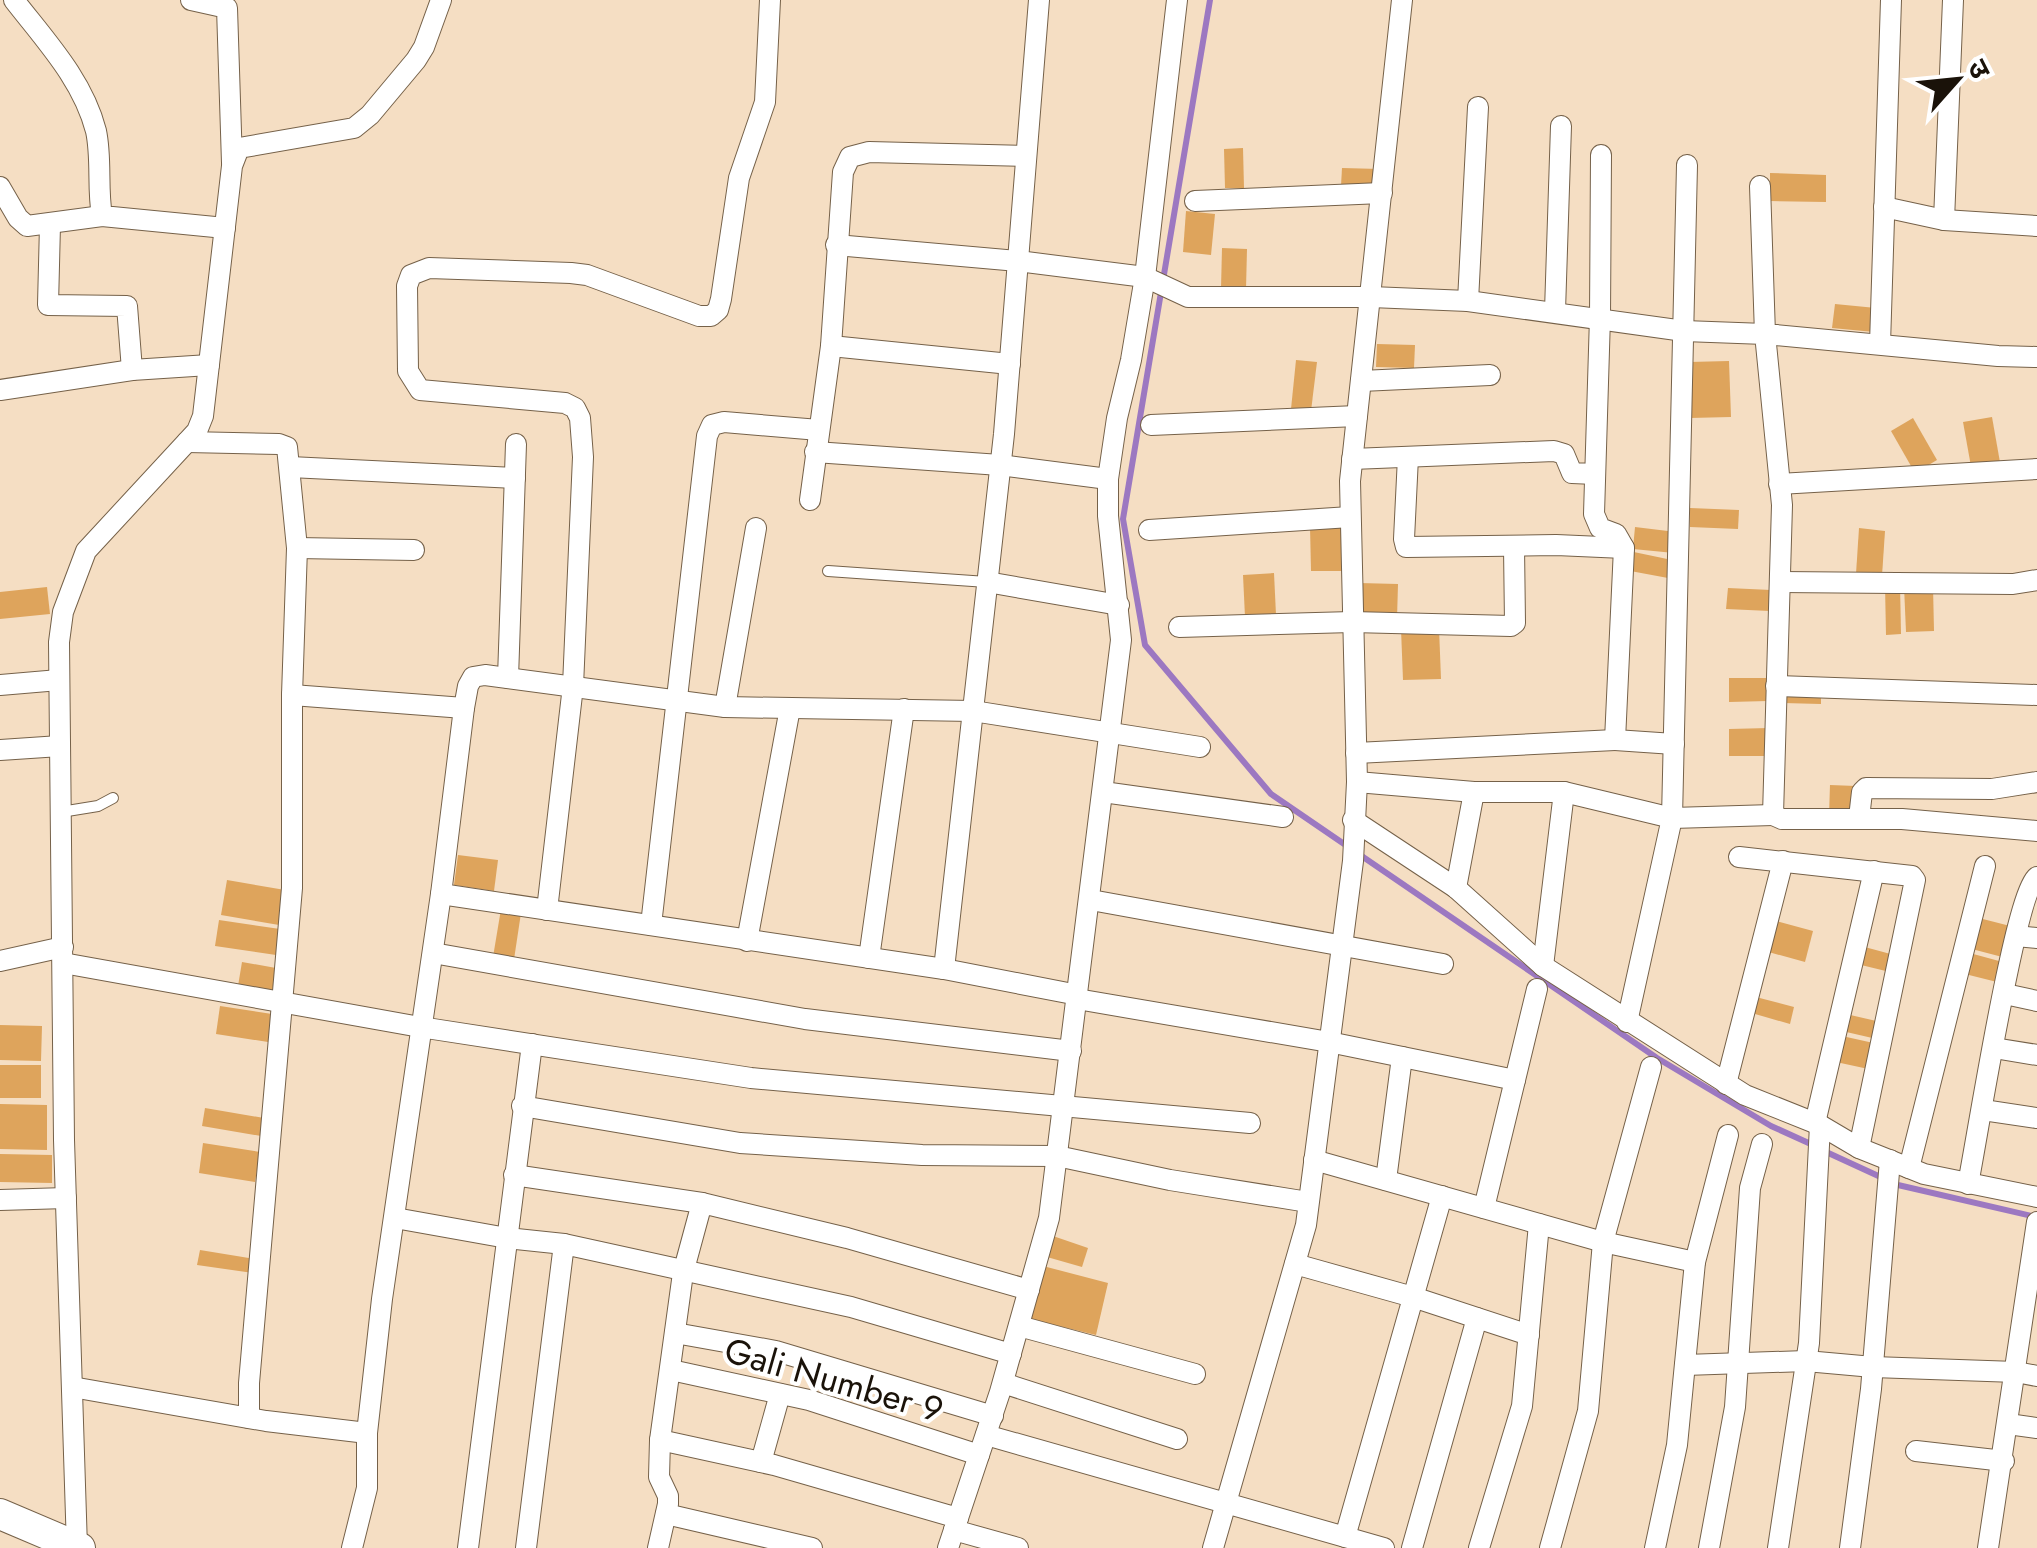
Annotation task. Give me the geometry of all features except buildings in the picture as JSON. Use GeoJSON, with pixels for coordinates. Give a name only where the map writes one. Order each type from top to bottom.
{"type":"FeatureCollection","features":[{"type":"Feature","properties":{"kind":"street"},"geometry":{"type":"LineString","coordinates":[[14,0],[64,64],[82,96],[95,129],[102,216]]}},
{"type":"Feature","properties":{"kind":"street"},"geometry":{"type":"LineString","coordinates":[[0,1514],[78,1547],[66,1198],[59,680],[63,612],[86,551],[187,442],[203,416],[232,166],[227,8],[191,0]]}},
{"type":"Feature","properties":{"kind":"street"},"geometry":{"type":"LineString","coordinates":[[232,166],[240,148],[250,144],[354,128],[370,115],[416,60],[441,0]]}},
{"type":"Feature","properties":{"kind":"street"},"geometry":{"type":"LineString","coordinates":[[547,910],[573,686],[583,457],[580,418],[575,408],[565,403],[420,390],[408,371],[407,286],[411,275],[429,268],[571,272],[699,316],[711,316],[721,299],[739,178],[766,102],[770,0]]}},
{"type":"Feature","properties":{"kind":"street"},"geometry":{"type":"LineString","coordinates":[[944,969],[1010,364],[1039,0]]}},
{"type":"Feature","properties":{"kind":"street"},"geometry":{"type":"LineString","coordinates":[[954,1532],[1003,1383],[1049,1218],[1121,640],[1108,480],[1117,418],[1152,279],[1178,0]]}},
{"type":"Feature","properties":{"kind":"street"},"geometry":{"type":"LineString","coordinates":[[1212,1548],[1294,1264],[1308,1202],[1353,861],[1357,782],[1352,459],[1402,0]]}},
{"type":"Feature","properties":{"kind":"street"},"geometry":{"type":"LineString","coordinates":[[1880,344],[1891,0]]}},
{"type":"Feature","properties":{"kind":"street"},"geometry":{"type":"LineString","coordinates":[[1944,220],[1953,0]]}},
{"type":"Feature","properties":{"kind":"street"},"geometry":{"type":"LineString","coordinates":[[1468,300],[1478,107]]}},
{"type":"Feature","properties":{"kind":"street"},"geometry":{"type":"LineString","coordinates":[[1555,311],[1561,126]]}},
{"type":"Feature","properties":{"kind":"street"},"geometry":{"type":"LineString","coordinates":[[810,500],[830,346],[842,172],[850,156],[869,152],[1026,156]]}},
{"type":"Feature","properties":{"kind":"street"},"geometry":{"type":"LineString","coordinates":[[1601,155],[1595,522],[1616,534],[1624,548],[1615,740]]}},
{"type":"Feature","properties":{"kind":"street"},"geometry":{"type":"LineString","coordinates":[[1626,1022],[1672,818],[1687,164]]}},
{"type":"Feature","properties":{"kind":"street"},"geometry":{"type":"LineString","coordinates":[[1760,186],[1765,334],[1782,506],[1773,815]]}},
{"type":"Feature","properties":{"kind":"street"},"geometry":{"type":"LineString","coordinates":[[0,187],[22,224],[34,227],[102,216],[225,228]]}},
{"type":"Feature","properties":{"kind":"street"},"geometry":{"type":"LineString","coordinates":[[1195,201],[1382,193]]}},
{"type":"Feature","properties":{"kind":"street"},"geometry":{"type":"LineString","coordinates":[[1884,207],[1944,220],[2037,226]]}},
{"type":"Feature","properties":{"kind":"street"},"geometry":{"type":"LineString","coordinates":[[50,225],[48,305],[127,306],[132,370]]}},
{"type":"Feature","properties":{"kind":"street"},"geometry":{"type":"LineString","coordinates":[[836,245],[1018,261],[1152,279],[1179,295],[1195,298],[1468,300],[1684,331],[2037,357]]}},
{"type":"Feature","properties":{"kind":"street"},"geometry":{"type":"LineString","coordinates":[[830,346],[1010,364]]}},
{"type":"Feature","properties":{"kind":"street"},"geometry":{"type":"LineString","coordinates":[[0,390],[132,370],[209,366]]}},
{"type":"Feature","properties":{"kind":"street"},"geometry":{"type":"LineString","coordinates":[[1361,382],[1490,374]]}},
{"type":"Feature","properties":{"kind":"street"},"geometry":{"type":"LineString","coordinates":[[1151,425],[1357,416]]}},
{"type":"Feature","properties":{"kind":"street"},"geometry":{"type":"LineString","coordinates":[[651,925],[707,436],[712,425],[724,422],[818,430]]}},
{"type":"Feature","properties":{"kind":"street"},"geometry":{"type":"LineString","coordinates":[[187,442],[287,447],[297,548],[292,888],[249,1418]]}},
{"type":"Feature","properties":{"kind":"street"},"geometry":{"type":"LineString","coordinates":[[508,678],[516,444]]}},
{"type":"Feature","properties":{"kind":"street"},"geometry":{"type":"LineString","coordinates":[[1352,459],[1554,451],[1564,454],[1572,473],[1595,474]]}},
{"type":"Feature","properties":{"kind":"street"},"geometry":{"type":"LineString","coordinates":[[815,452],[1000,465],[1108,480]]}},
{"type":"Feature","properties":{"kind":"street"},"geometry":{"type":"LineString","coordinates":[[1408,457],[1406,547],[1624,548]]}},
{"type":"Feature","properties":{"kind":"street"},"geometry":{"type":"LineString","coordinates":[[290,467],[515,478]]}},
{"type":"Feature","properties":{"kind":"street"},"geometry":{"type":"LineString","coordinates":[[1778,484],[2037,469]]}},
{"type":"Feature","properties":{"kind":"street"},"geometry":{"type":"LineString","coordinates":[[1149,530],[1350,517]]}},
{"type":"Feature","properties":{"kind":"street"},"geometry":{"type":"LineString","coordinates":[[725,706],[756,528]]}},
{"type":"Feature","properties":{"kind":"street"},"geometry":{"type":"LineString","coordinates":[[1180,627],[1352,622],[1511,626],[1515,623],[1514,547]]}},
{"type":"Feature","properties":{"kind":"street"},"geometry":{"type":"LineString","coordinates":[[297,548],[414,550]]}},
{"type":"Feature","properties":{"kind":"street"},"geometry":{"type":"LineString","coordinates":[[1780,582],[2013,584],[2037,580]]}},
{"type":"Feature","properties":{"kind":"street"},"geometry":{"type":"LineString","coordinates":[[988,582],[1119,605]]}},
{"type":"Feature","properties":{"kind":"street"},"geometry":{"type":"LineString","coordinates":[[352,1548],[367,1488],[367,1432],[420,1027],[464,708],[474,677],[725,706],[973,710],[1200,747]]}},
{"type":"Feature","properties":{"kind":"street"},"geometry":{"type":"LineString","coordinates":[[0,685],[59,680]]}},
{"type":"Feature","properties":{"kind":"street"},"geometry":{"type":"LineString","coordinates":[[1776,686],[2037,695]]}},
{"type":"Feature","properties":{"kind":"street"},"geometry":{"type":"LineString","coordinates":[[292,695],[464,708]]}},
{"type":"Feature","properties":{"kind":"street"},"geometry":{"type":"LineString","coordinates":[[747,941],[790,708]]}},
{"type":"Feature","properties":{"kind":"street"},"geometry":{"type":"LineString","coordinates":[[869,958],[904,709]]}},
{"type":"Feature","properties":{"kind":"street"},"geometry":{"type":"LineString","coordinates":[[1356,753],[1615,740],[1674,744]]}},
{"type":"Feature","properties":{"kind":"street"},"geometry":{"type":"LineString","coordinates":[[0,750],[60,746]]}},
{"type":"Feature","properties":{"kind":"street"},"geometry":{"type":"LineString","coordinates":[[1357,782],[1474,792],[1564,792],[1672,818],[1860,818],[2037,831]]}},
{"type":"Feature","properties":{"kind":"street"},"geometry":{"type":"LineString","coordinates":[[1860,818],[1862,792],[1866,788],[1992,789],[2037,782]]}},
{"type":"Feature","properties":{"kind":"street"},"geometry":{"type":"LineString","coordinates":[[1104,792],[1283,818]]}},
{"type":"Feature","properties":{"kind":"street"},"geometry":{"type":"LineString","coordinates":[[1456,888],[1474,792]]}},
{"type":"Feature","properties":{"kind":"street"},"geometry":{"type":"LineString","coordinates":[[1544,966],[1564,792]]}},
{"type":"Feature","properties":{"kind":"street"},"geometry":{"type":"LineString","coordinates":[[1354,826],[1456,888],[1544,966],[1726,1084],[1818,1126],[1894,1171],[2037,1198]]}},
{"type":"Feature","properties":{"kind":"street"},"geometry":{"type":"LineString","coordinates":[[1739,858],[1912,876],[1915,886],[1859,1148]]}},
{"type":"Feature","properties":{"kind":"street"},"geometry":{"type":"LineString","coordinates":[[1726,1084],[1783,861]]}},
{"type":"Feature","properties":{"kind":"street"},"geometry":{"type":"LineString","coordinates":[[1850,1548],[1894,1171],[1985,866]]}},
{"type":"Feature","properties":{"kind":"street"},"geometry":{"type":"LineString","coordinates":[[1778,1548],[1806,1362],[1818,1126],[1874,871]]}},
{"type":"Feature","properties":{"kind":"street"},"geometry":{"type":"LineString","coordinates":[[1968,1184],[2004,994],[2026,936],[2030,884],[2037,877]]}},
{"type":"Feature","properties":{"kind":"street"},"geometry":{"type":"LineString","coordinates":[[441,894],[944,969],[1078,995],[1077,999]]}},
{"type":"Feature","properties":{"kind":"street"},"geometry":{"type":"LineString","coordinates":[[1091,900],[1443,964]]}},
{"type":"Feature","properties":{"kind":"street"},"geometry":{"type":"LineString","coordinates":[[433,953],[806,1019],[1071,1051]]}},
{"type":"Feature","properties":{"kind":"street"},"geometry":{"type":"LineString","coordinates":[[0,961],[63,955],[420,1027],[752,1078],[1250,1122]]}},
{"type":"Feature","properties":{"kind":"street"},"geometry":{"type":"LineString","coordinates":[[1484,1208],[1536,989]]}},
{"type":"Feature","properties":{"kind":"street"},"geometry":{"type":"LineString","coordinates":[[2004,994],[2037,1001]]}},
{"type":"Feature","properties":{"kind":"street"},"geometry":{"type":"LineString","coordinates":[[1077,999],[1329,1042],[1515,1080]]}},
{"type":"Feature","properties":{"kind":"street"},"geometry":{"type":"LineString","coordinates":[[468,1548],[532,1044]]}},
{"type":"Feature","properties":{"kind":"street"},"geometry":{"type":"LineString","coordinates":[[1994,1048],[2037,1055]]}},
{"type":"Feature","properties":{"kind":"street"},"geometry":{"type":"LineString","coordinates":[[1386,1180],[1402,1057]]}},
{"type":"Feature","properties":{"kind":"street"},"geometry":{"type":"LineString","coordinates":[[1550,1548],[1588,1411],[1603,1242],[1651,1067]]}},
{"type":"Feature","properties":{"kind":"street"},"geometry":{"type":"LineString","coordinates":[[522,1106],[740,1143],[922,1156],[1057,1156],[1170,1180],[1308,1202]]}},
{"type":"Feature","properties":{"kind":"street"},"geometry":{"type":"LineString","coordinates":[[1982,1110],[2037,1118]]}},
{"type":"Feature","properties":{"kind":"street"},"geometry":{"type":"LineString","coordinates":[[1654,1548],[1677,1445],[1696,1262],[1728,1135]]}},
{"type":"Feature","properties":{"kind":"street"},"geometry":{"type":"LineString","coordinates":[[1709,1548],[1736,1408],[1750,1188],[1762,1144]]}},
{"type":"Feature","properties":{"kind":"street"},"geometry":{"type":"LineString","coordinates":[[1314,1160],[1603,1242],[1696,1262]]}},
{"type":"Feature","properties":{"kind":"street"},"geometry":{"type":"LineString","coordinates":[[514,1176],[702,1203],[847,1238],[1029,1290]]}},
{"type":"Feature","properties":{"kind":"street"},"geometry":{"type":"LineString","coordinates":[[1345,1538],[1442,1196]]}},
{"type":"Feature","properties":{"kind":"street"},"geometry":{"type":"LineString","coordinates":[[0,1200],[66,1198]]}},
{"type":"Feature","properties":{"kind":"street"},"geometry":{"type":"LineString","coordinates":[[658,1548],[668,1496],[658,1477],[660,1440],[684,1269],[702,1203]]}},
{"type":"Feature","properties":{"kind":"street"},"geometry":{"type":"LineString","coordinates":[[395,1218],[564,1244],[684,1269],[851,1307],[1011,1354]]}},
{"type":"Feature","properties":{"kind":"street"},"geometry":{"type":"LineString","coordinates":[[1988,1548],[2008,1424],[2026,1374],[2037,1222]]}},
{"type":"Feature","properties":{"kind":"street"},"geometry":{"type":"LineString","coordinates":[[1479,1548],[1522,1406],[1539,1224]]}},
{"type":"Feature","properties":{"kind":"street"},"geometry":{"type":"LineString","coordinates":[[526,1548],[564,1244]]}},
{"type":"Feature","properties":{"kind":"street"},"geometry":{"type":"LineString","coordinates":[[1294,1264],[1413,1297],[1529,1336]]}},
{"type":"Feature","properties":{"kind":"street"},"geometry":{"type":"LineString","coordinates":[[1412,1548],[1477,1318]]}},
{"type":"Feature","properties":{"kind":"street"},"geometry":{"type":"LineString","coordinates":[[1019,1326],[1195,1374]]}},
{"type":"Feature","properties":{"kind":"street"},"geometry":{"type":"LineString","coordinates":[[675,1333],[776,1351],[1225,1505],[1384,1548]]}},
{"type":"Feature","properties":{"kind":"street"},"geometry":{"type":"LineString","coordinates":[[1685,1365],[1806,1362],[2026,1374]]}},
{"type":"Feature","properties":{"kind":"street","name":"Gali Number 9"},"geometry":{"type":"LineString","coordinates":[[671,1370],[780,1394],[979,1456]]}},
{"type":"Feature","properties":{"kind":"street"},"geometry":{"type":"LineString","coordinates":[[1003,1383],[1177,1439]]}},
{"type":"Feature","properties":{"kind":"street"},"geometry":{"type":"LineString","coordinates":[[72,1387],[249,1418],[367,1432]]}},
{"type":"Feature","properties":{"kind":"street"},"geometry":{"type":"LineString","coordinates":[[760,1462],[780,1394]]}},
{"type":"Feature","properties":{"kind":"street"},"geometry":{"type":"LineString","coordinates":[[2008,1424],[2037,1428]]}},
{"type":"Feature","properties":{"kind":"street"},"geometry":{"type":"LineString","coordinates":[[660,1440],[760,1462],[954,1532],[1018,1548]]}},
{"type":"Feature","properties":{"kind":"street"},"geometry":{"type":"LineString","coordinates":[[1916,1451],[2004,1462]]}},
{"type":"Feature","properties":{"kind":"street"},"geometry":{"type":"LineString","coordinates":[[666,1514],[812,1548]]}},
{"type":"Feature","properties":{"kind":"lane"},"geometry":{"type":"LineString","coordinates":[[828,570],[988,582]]}},
{"type":"Feature","properties":{"kind":"lane"},"geometry":{"type":"LineString","coordinates":[[61,812],[98,806],[113,798]]}},
{"type":"Feature","properties":{"kind":"waterway"},"geometry":{"type":"LineString","coordinates":[[1210,0],[1123,519],[1145,645],[1271,794],[1657,1058],[1771,1126],[1813,1145]]}},
{"type":"Feature","properties":{"kind":"waterway"},"geometry":{"type":"LineString","coordinates":[[1824,1151],[1898,1185],[2036,1217]]}}]}
